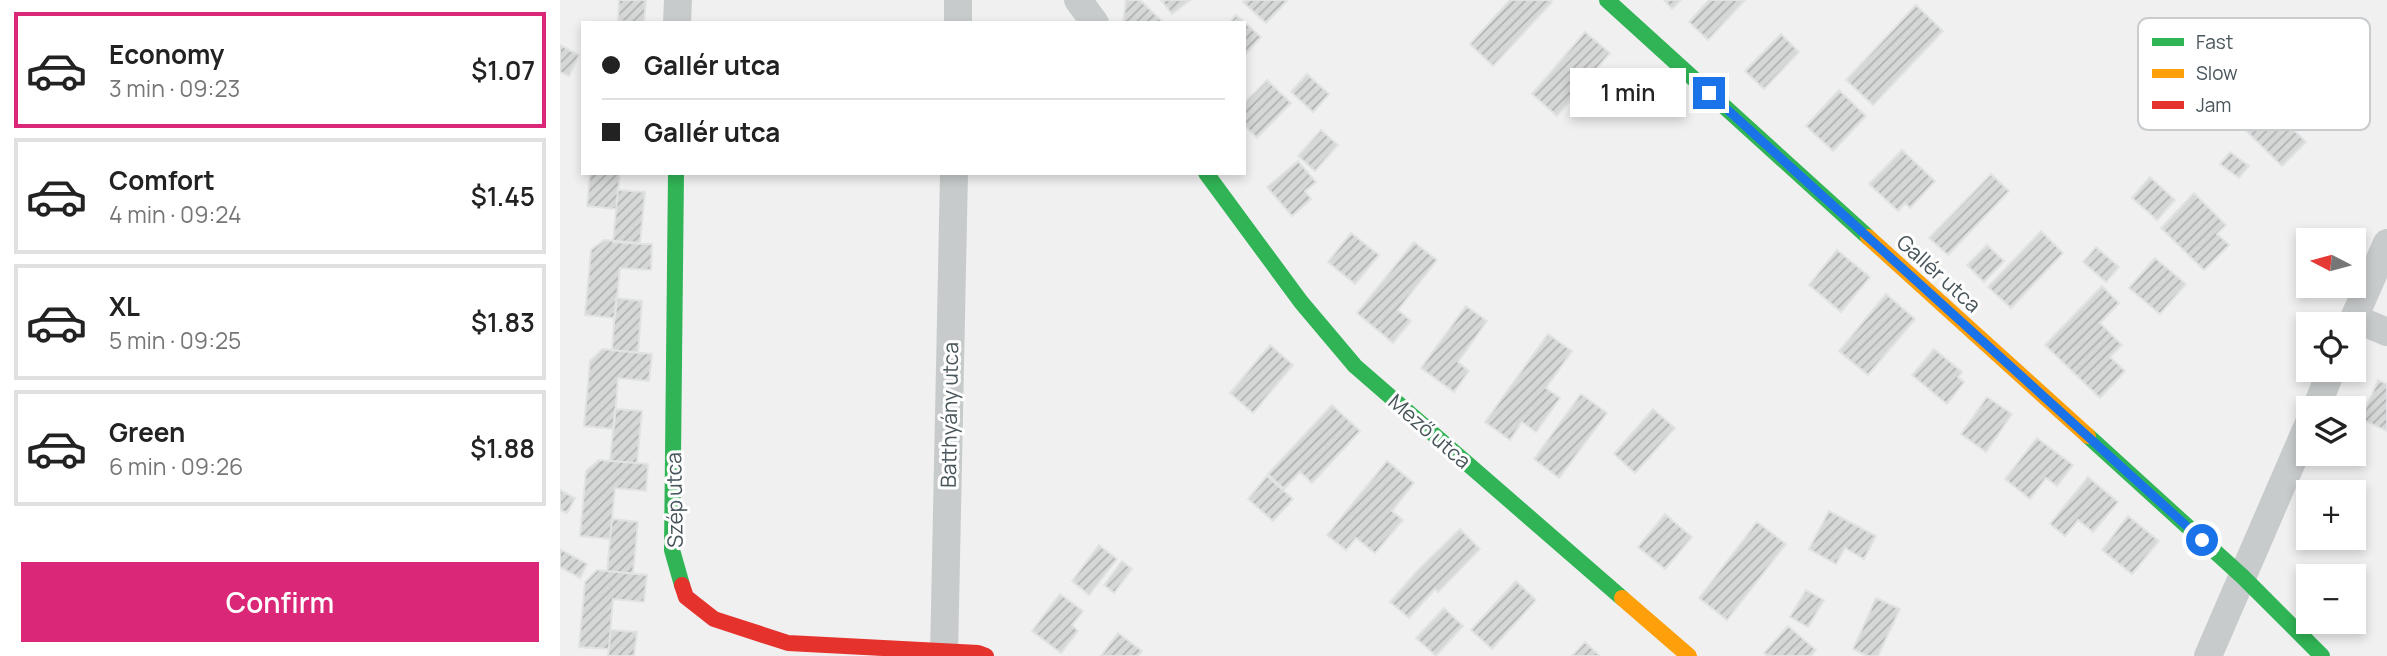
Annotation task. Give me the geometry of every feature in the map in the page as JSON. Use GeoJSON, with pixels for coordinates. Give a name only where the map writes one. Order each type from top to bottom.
{"type":"FeatureCollection","features":[{"type":"Feature","properties":{"kind":"street"},"geometry":{"type":"LineString","coordinates":[[677,0],[677,21]]}},
{"type":"Feature","properties":{"kind":"street"},"geometry":{"type":"LineString","coordinates":[[958,0],[958,21]]}},
{"type":"Feature","properties":{"kind":"street"},"geometry":{"type":"LineString","coordinates":[[1078,0],[1094,21]]}},
{"type":"Feature","properties":{"kind":"street","name":"Gallér utca"},"geometry":{"type":"LineString","coordinates":[[1607,0],[2243,578],[2322,656]]}},
{"type":"Feature","properties":{"kind":"street","name":"Szép utca"},"geometry":{"type":"LineString","coordinates":[[676,175],[672,550],[685,597],[713,619],[788,643],[944,654],[978,653],[986,656]]}},
{"type":"Feature","properties":{"kind":"street","name":"Batthyány utca"},"geometry":{"type":"LineString","coordinates":[[944,654],[954,175]]}},
{"type":"Feature","properties":{"kind":"street","name":"Mező utca"},"geometry":{"type":"LineString","coordinates":[[1207,175],[1301,302],[1355,366],[1689,656]]}},
{"type":"Feature","properties":{"kind":"street"},"geometry":{"type":"LineString","coordinates":[[2357,312],[2387,243]]}},
{"type":"Feature","properties":{"kind":"street"},"geometry":{"type":"LineString","coordinates":[[2366,325],[2387,332]]}},
{"type":"Feature","properties":{"kind":"street"},"geometry":{"type":"LineString","coordinates":[[2208,656],[2296,453]]}},
{"type":"Feature","properties":{"kind":"building"},"geometry":{"type":"Polygon","coordinates":[[[619,0],[646,0],[644,21],[618,21],[619,0]]]}},
{"type":"Feature","properties":{"kind":"building"},"geometry":{"type":"Polygon","coordinates":[[[1126,0],[1140,0],[1162,21],[1123,21],[1126,0]]]}},
{"type":"Feature","properties":{"kind":"building"},"geometry":{"type":"Polygon","coordinates":[[[1161,0],[1190,0],[1172,14],[1161,0]]]}},
{"type":"Feature","properties":{"kind":"building"},"geometry":{"type":"Polygon","coordinates":[[[1510,0],[1552,2],[1493,66],[1470,44],[1510,0]]]}},
{"type":"Feature","properties":{"kind":"building"},"geometry":{"type":"Polygon","coordinates":[[[1664,0],[1681,0],[1672,9],[1664,0]]]}},
{"type":"Feature","properties":{"kind":"building"},"geometry":{"type":"Polygon","coordinates":[[[1709,0],[1745,0],[1708,40],[1689,22],[1709,0]]]}},
{"type":"Feature","properties":{"kind":"building"},"geometry":{"type":"Polygon","coordinates":[[[1287,1],[1266,23],[1243,2],[1287,1]]]}},
{"type":"Feature","properties":{"kind":"building"},"geometry":{"type":"Polygon","coordinates":[[[1916,5],[1943,31],[1873,105],[1846,80],[1916,5]]]}},
{"type":"Feature","properties":{"kind":"building"},"geometry":{"type":"Polygon","coordinates":[[[1236,15],[1243,21],[1231,21],[1236,15]]]}},
{"type":"Feature","properties":{"kind":"building"},"geometry":{"type":"Polygon","coordinates":[[[1246,24],[1261,37],[1246,54],[1246,24]]]}},
{"type":"Feature","properties":{"kind":"building"},"geometry":{"type":"Polygon","coordinates":[[[1585,32],[1610,53],[1557,116],[1532,94],[1585,32]]]}},
{"type":"Feature","properties":{"kind":"building"},"geometry":{"type":"Polygon","coordinates":[[[1781,34],[1799,52],[1764,89],[1745,71],[1781,34]]]}},
{"type":"Feature","properties":{"kind":"building"},"geometry":{"type":"Polygon","coordinates":[[[560,45],[579,55],[569,76],[560,72],[560,45]]]}},
{"type":"Feature","properties":{"kind":"building"},"geometry":{"type":"Polygon","coordinates":[[[1307,74],[1329,94],[1313,112],[1291,92],[1307,74]]]}},
{"type":"Feature","properties":{"kind":"building"},"geometry":{"type":"Polygon","coordinates":[[[1267,80],[1291,103],[1257,138],[1246,127],[1246,101],[1267,80]]]}},
{"type":"Feature","properties":{"kind":"building"},"geometry":{"type":"Polygon","coordinates":[[[1839,90],[1866,116],[1833,151],[1806,126],[1839,90]]]}},
{"type":"Feature","properties":{"kind":"building"},"geometry":{"type":"Polygon","coordinates":[[[1321,130],[1338,145],[1315,171],[1298,156],[1321,130]]]}},
{"type":"Feature","properties":{"kind":"building"},"geometry":{"type":"Polygon","coordinates":[[[2245,130],[2294,130],[2306,142],[2282,166],[2245,130]]]}},
{"type":"Feature","properties":{"kind":"building"},"geometry":{"type":"Polygon","coordinates":[[[1902,150],[1935,181],[1910,208],[1905,203],[1898,211],[1869,184],[1902,150]]]}},
{"type":"Feature","properties":{"kind":"building"},"geometry":{"type":"Polygon","coordinates":[[[2230,152],[2249,166],[2239,178],[2220,164],[2230,152]]]}},
{"type":"Feature","properties":{"kind":"building"},"geometry":{"type":"Polygon","coordinates":[[[1298,161],[1316,182],[1305,191],[1311,199],[1292,216],[1267,187],[1298,161]]]}},
{"type":"Feature","properties":{"kind":"building"},"geometry":{"type":"Polygon","coordinates":[[[1991,174],[2009,191],[1948,255],[1929,238],[1991,174]]]}},
{"type":"Feature","properties":{"kind":"building"},"geometry":{"type":"Polygon","coordinates":[[[590,175],[620,175],[616,209],[587,206],[590,175]]]}},
{"type":"Feature","properties":{"kind":"building"},"geometry":{"type":"Polygon","coordinates":[[[2150,177],[2175,200],[2157,220],[2132,198],[2150,177]]]}},
{"type":"Feature","properties":{"kind":"building"},"geometry":{"type":"Polygon","coordinates":[[[618,190],[645,192],[640,244],[613,242],[618,190]]]}},
{"type":"Feature","properties":{"kind":"building"},"geometry":{"type":"Polygon","coordinates":[[[2194,193],[2226,225],[2217,234],[2229,245],[2204,270],[2161,228],[2194,193]]]}},
{"type":"Feature","properties":{"kind":"building"},"geometry":{"type":"Polygon","coordinates":[[[2041,231],[2063,253],[2011,308],[1988,287],[2041,231]]]}},
{"type":"Feature","properties":{"kind":"building"},"geometry":{"type":"Polygon","coordinates":[[[1351,233],[1379,255],[1355,284],[1328,262],[1351,233]]]}},
{"type":"Feature","properties":{"kind":"building"},"geometry":{"type":"Polygon","coordinates":[[[604,240],[652,244],[651,270],[620,268],[615,318],[585,315],[591,250],[604,240]]]}},
{"type":"Feature","properties":{"kind":"building"},"geometry":{"type":"Polygon","coordinates":[[[1414,242],[1437,260],[1398,310],[1411,321],[1393,343],[1357,313],[1414,242]]]}},
{"type":"Feature","properties":{"kind":"building"},"geometry":{"type":"Polygon","coordinates":[[[1987,245],[2004,261],[1984,282],[1967,265],[1987,245]]]}},
{"type":"Feature","properties":{"kind":"building"},"geometry":{"type":"Polygon","coordinates":[[[2096,247],[2119,267],[2106,282],[2083,262],[2096,247]]]}},
{"type":"Feature","properties":{"kind":"building"},"geometry":{"type":"Polygon","coordinates":[[[1837,250],[1870,277],[1841,312],[1809,285],[1837,250]]]}},
{"type":"Feature","properties":{"kind":"building"},"geometry":{"type":"Polygon","coordinates":[[[2155,258],[2186,284],[2160,314],[2129,288],[2155,258]]]}},
{"type":"Feature","properties":{"kind":"building"},"geometry":{"type":"Polygon","coordinates":[[[2102,286],[2119,303],[2100,323],[2122,345],[2110,357],[2125,371],[2100,398],[2045,345],[2102,286]]]}},
{"type":"Feature","properties":{"kind":"building"},"geometry":{"type":"Polygon","coordinates":[[[1886,294],[1915,319],[1868,375],[1839,351],[1886,294]]]}},
{"type":"Feature","properties":{"kind":"building"},"geometry":{"type":"Polygon","coordinates":[[[616,298],[642,301],[638,353],[612,350],[616,298]]]}},
{"type":"Feature","properties":{"kind":"building"},"geometry":{"type":"Polygon","coordinates":[[[1466,306],[1487,321],[1458,362],[1469,371],[1454,392],[1421,368],[1466,306]]]}},
{"type":"Feature","properties":{"kind":"building"},"geometry":{"type":"Polygon","coordinates":[[[1548,334],[1572,351],[1546,388],[1560,398],[1536,432],[1522,422],[1510,440],[1485,422],[1548,334]]]}},
{"type":"Feature","properties":{"kind":"building"},"geometry":{"type":"Polygon","coordinates":[[[1270,345],[1293,365],[1253,413],[1230,393],[1270,345]]]}},
{"type":"Feature","properties":{"kind":"building"},"geometry":{"type":"Polygon","coordinates":[[[602,349],[652,354],[649,381],[618,378],[614,429],[584,426],[590,361],[602,349]]]}},
{"type":"Feature","properties":{"kind":"building"},"geometry":{"type":"Polygon","coordinates":[[[1934,349],[1962,372],[1958,377],[1964,382],[1947,404],[1912,375],[1934,349]]]}},
{"type":"Feature","properties":{"kind":"building"},"geometry":{"type":"Polygon","coordinates":[[[2378,380],[2387,384],[2387,431],[2366,421],[2366,408],[2378,380]]]}},
{"type":"Feature","properties":{"kind":"building"},"geometry":{"type":"Polygon","coordinates":[[[1581,394],[1607,413],[1559,478],[1534,459],[1581,394]]]}},
{"type":"Feature","properties":{"kind":"building"},"geometry":{"type":"Polygon","coordinates":[[[1987,397],[2012,414],[1986,452],[1961,434],[1987,397]]]}},
{"type":"Feature","properties":{"kind":"building"},"geometry":{"type":"Polygon","coordinates":[[[1332,405],[1360,431],[1312,483],[1300,472],[1284,489],[1268,474],[1332,405]]]}},
{"type":"Feature","properties":{"kind":"building"},"geometry":{"type":"Polygon","coordinates":[[[615,409],[642,411],[637,463],[610,461],[615,409]]]}},
{"type":"Feature","properties":{"kind":"building"},"geometry":{"type":"Polygon","coordinates":[[[1653,409],[1675,428],[1635,473],[1614,454],[1653,409]]]}},
{"type":"Feature","properties":{"kind":"building"},"geometry":{"type":"Polygon","coordinates":[[[2037,438],[2073,465],[2057,486],[2046,478],[2030,499],[2005,479],[2037,438]]]}},
{"type":"Feature","properties":{"kind":"building"},"geometry":{"type":"Polygon","coordinates":[[[599,460],[648,464],[646,491],[615,488],[610,539],[580,536],[586,471],[599,460]]]}},
{"type":"Feature","properties":{"kind":"building"},"geometry":{"type":"Polygon","coordinates":[[[1387,461],[1414,483],[1392,511],[1403,520],[1375,553],[1356,538],[1346,550],[1327,535],[1387,461]]]}},
{"type":"Feature","properties":{"kind":"building"},"geometry":{"type":"Polygon","coordinates":[[[1267,476],[1293,499],[1273,521],[1248,499],[1267,476]]]}},
{"type":"Feature","properties":{"kind":"building"},"geometry":{"type":"Polygon","coordinates":[[[2088,477],[2118,502],[2093,532],[2078,520],[2065,536],[2050,524],[2088,477]]]}},
{"type":"Feature","properties":{"kind":"building"},"geometry":{"type":"Polygon","coordinates":[[[560,490],[575,498],[567,513],[560,510],[560,490]]]}},
{"type":"Feature","properties":{"kind":"building"},"geometry":{"type":"Polygon","coordinates":[[[1829,511],[1876,536],[1864,559],[1845,548],[1836,564],[1809,549],[1829,511]]]}},
{"type":"Feature","properties":{"kind":"building"},"geometry":{"type":"Polygon","coordinates":[[[1665,514],[1692,537],[1665,569],[1638,547],[1665,514]]]}},
{"type":"Feature","properties":{"kind":"building"},"geometry":{"type":"Polygon","coordinates":[[[2128,516],[2159,541],[2132,574],[2102,550],[2128,516]]]}},
{"type":"Feature","properties":{"kind":"building"},"geometry":{"type":"Polygon","coordinates":[[[612,519],[638,522],[633,574],[607,571],[612,519]]]}},
{"type":"Feature","properties":{"kind":"building"},"geometry":{"type":"Polygon","coordinates":[[[1757,522],[1786,544],[1727,620],[1699,598],[1757,522]]]}},
{"type":"Feature","properties":{"kind":"building"},"geometry":{"type":"Polygon","coordinates":[[[1460,529],[1480,549],[1438,592],[1435,589],[1409,618],[1390,602],[1460,529]]]}},
{"type":"Feature","properties":{"kind":"building"},"geometry":{"type":"Polygon","coordinates":[[[1099,545],[1117,559],[1089,595],[1072,581],[1099,545]]]}},
{"type":"Feature","properties":{"kind":"building"},"geometry":{"type":"Polygon","coordinates":[[[560,549],[587,564],[580,578],[560,567],[560,549]]]}},
{"type":"Feature","properties":{"kind":"building"},"geometry":{"type":"Polygon","coordinates":[[[1122,561],[1132,569],[1114,593],[1104,585],[1122,561]]]}},
{"type":"Feature","properties":{"kind":"building"},"geometry":{"type":"Polygon","coordinates":[[[597,570],[647,575],[644,602],[613,599],[609,649],[579,647],[585,582],[597,570]]]}},
{"type":"Feature","properties":{"kind":"building"},"geometry":{"type":"Polygon","coordinates":[[[1516,581],[1536,600],[1492,649],[1471,630],[1516,581]]]}},
{"type":"Feature","properties":{"kind":"building"},"geometry":{"type":"Polygon","coordinates":[[[1806,590],[1824,600],[1808,627],[1790,617],[1806,590]]]}},
{"type":"Feature","properties":{"kind":"building"},"geometry":{"type":"Polygon","coordinates":[[[1060,594],[1083,611],[1072,625],[1078,631],[1061,653],[1032,631],[1060,594]]]}},
{"type":"Feature","properties":{"kind":"building"},"geometry":{"type":"Polygon","coordinates":[[[1876,598],[1900,609],[1878,656],[1867,656],[1853,649],[1876,598]]]}},
{"type":"Feature","properties":{"kind":"building"},"geometry":{"type":"Polygon","coordinates":[[[1444,608],[1463,626],[1436,656],[1416,638],[1444,608]]]}},
{"type":"Feature","properties":{"kind":"building"},"geometry":{"type":"Polygon","coordinates":[[[1788,626],[1816,650],[1811,656],[1768,656],[1764,653],[1788,626]]]}},
{"type":"Feature","properties":{"kind":"building"},"geometry":{"type":"Polygon","coordinates":[[[611,630],[637,632],[634,656],[608,656],[611,630]]]}},
{"type":"Feature","properties":{"kind":"building"},"geometry":{"type":"Polygon","coordinates":[[[1118,633],[1142,651],[1138,656],[1101,656],[1118,633]]]}},
{"type":"Feature","properties":{"kind":"building"},"geometry":{"type":"Polygon","coordinates":[[[1585,642],[1600,656],[1572,656],[1585,642]]]}},
{"type":"Feature","properties":{"kind":"traffic: fast"},"geometry":{"type":"LineString","coordinates":[[1607,0],[1868,237]]}},
{"type":"Feature","properties":{"kind":"traffic: fast"},"geometry":{"type":"LineString","coordinates":[[676,175],[672,550],[682,585]]}},
{"type":"Feature","properties":{"kind":"traffic: fast"},"geometry":{"type":"LineString","coordinates":[[1207,175],[1301,302],[1355,366],[1622,598]]}},
{"type":"Feature","properties":{"kind":"traffic: fast"},"geometry":{"type":"LineString","coordinates":[[2088,436],[2243,577],[2322,656]]}},
{"type":"Feature","properties":{"kind":"traffic: slow"},"geometry":{"type":"LineString","coordinates":[[1868,237],[2088,436]]}},
{"type":"Feature","properties":{"kind":"traffic: slow"},"geometry":{"type":"LineString","coordinates":[[1622,598],[1689,656]]}},
{"type":"Feature","properties":{"kind":"traffic: jam"},"geometry":{"type":"LineString","coordinates":[[682,585],[686,597],[714,619],[788,643],[978,653],[986,656]]}},
{"type":"Feature","properties":{"kind":"route"},"geometry":{"type":"LineString","coordinates":[[1709,93],[2202,540]]}}]}
